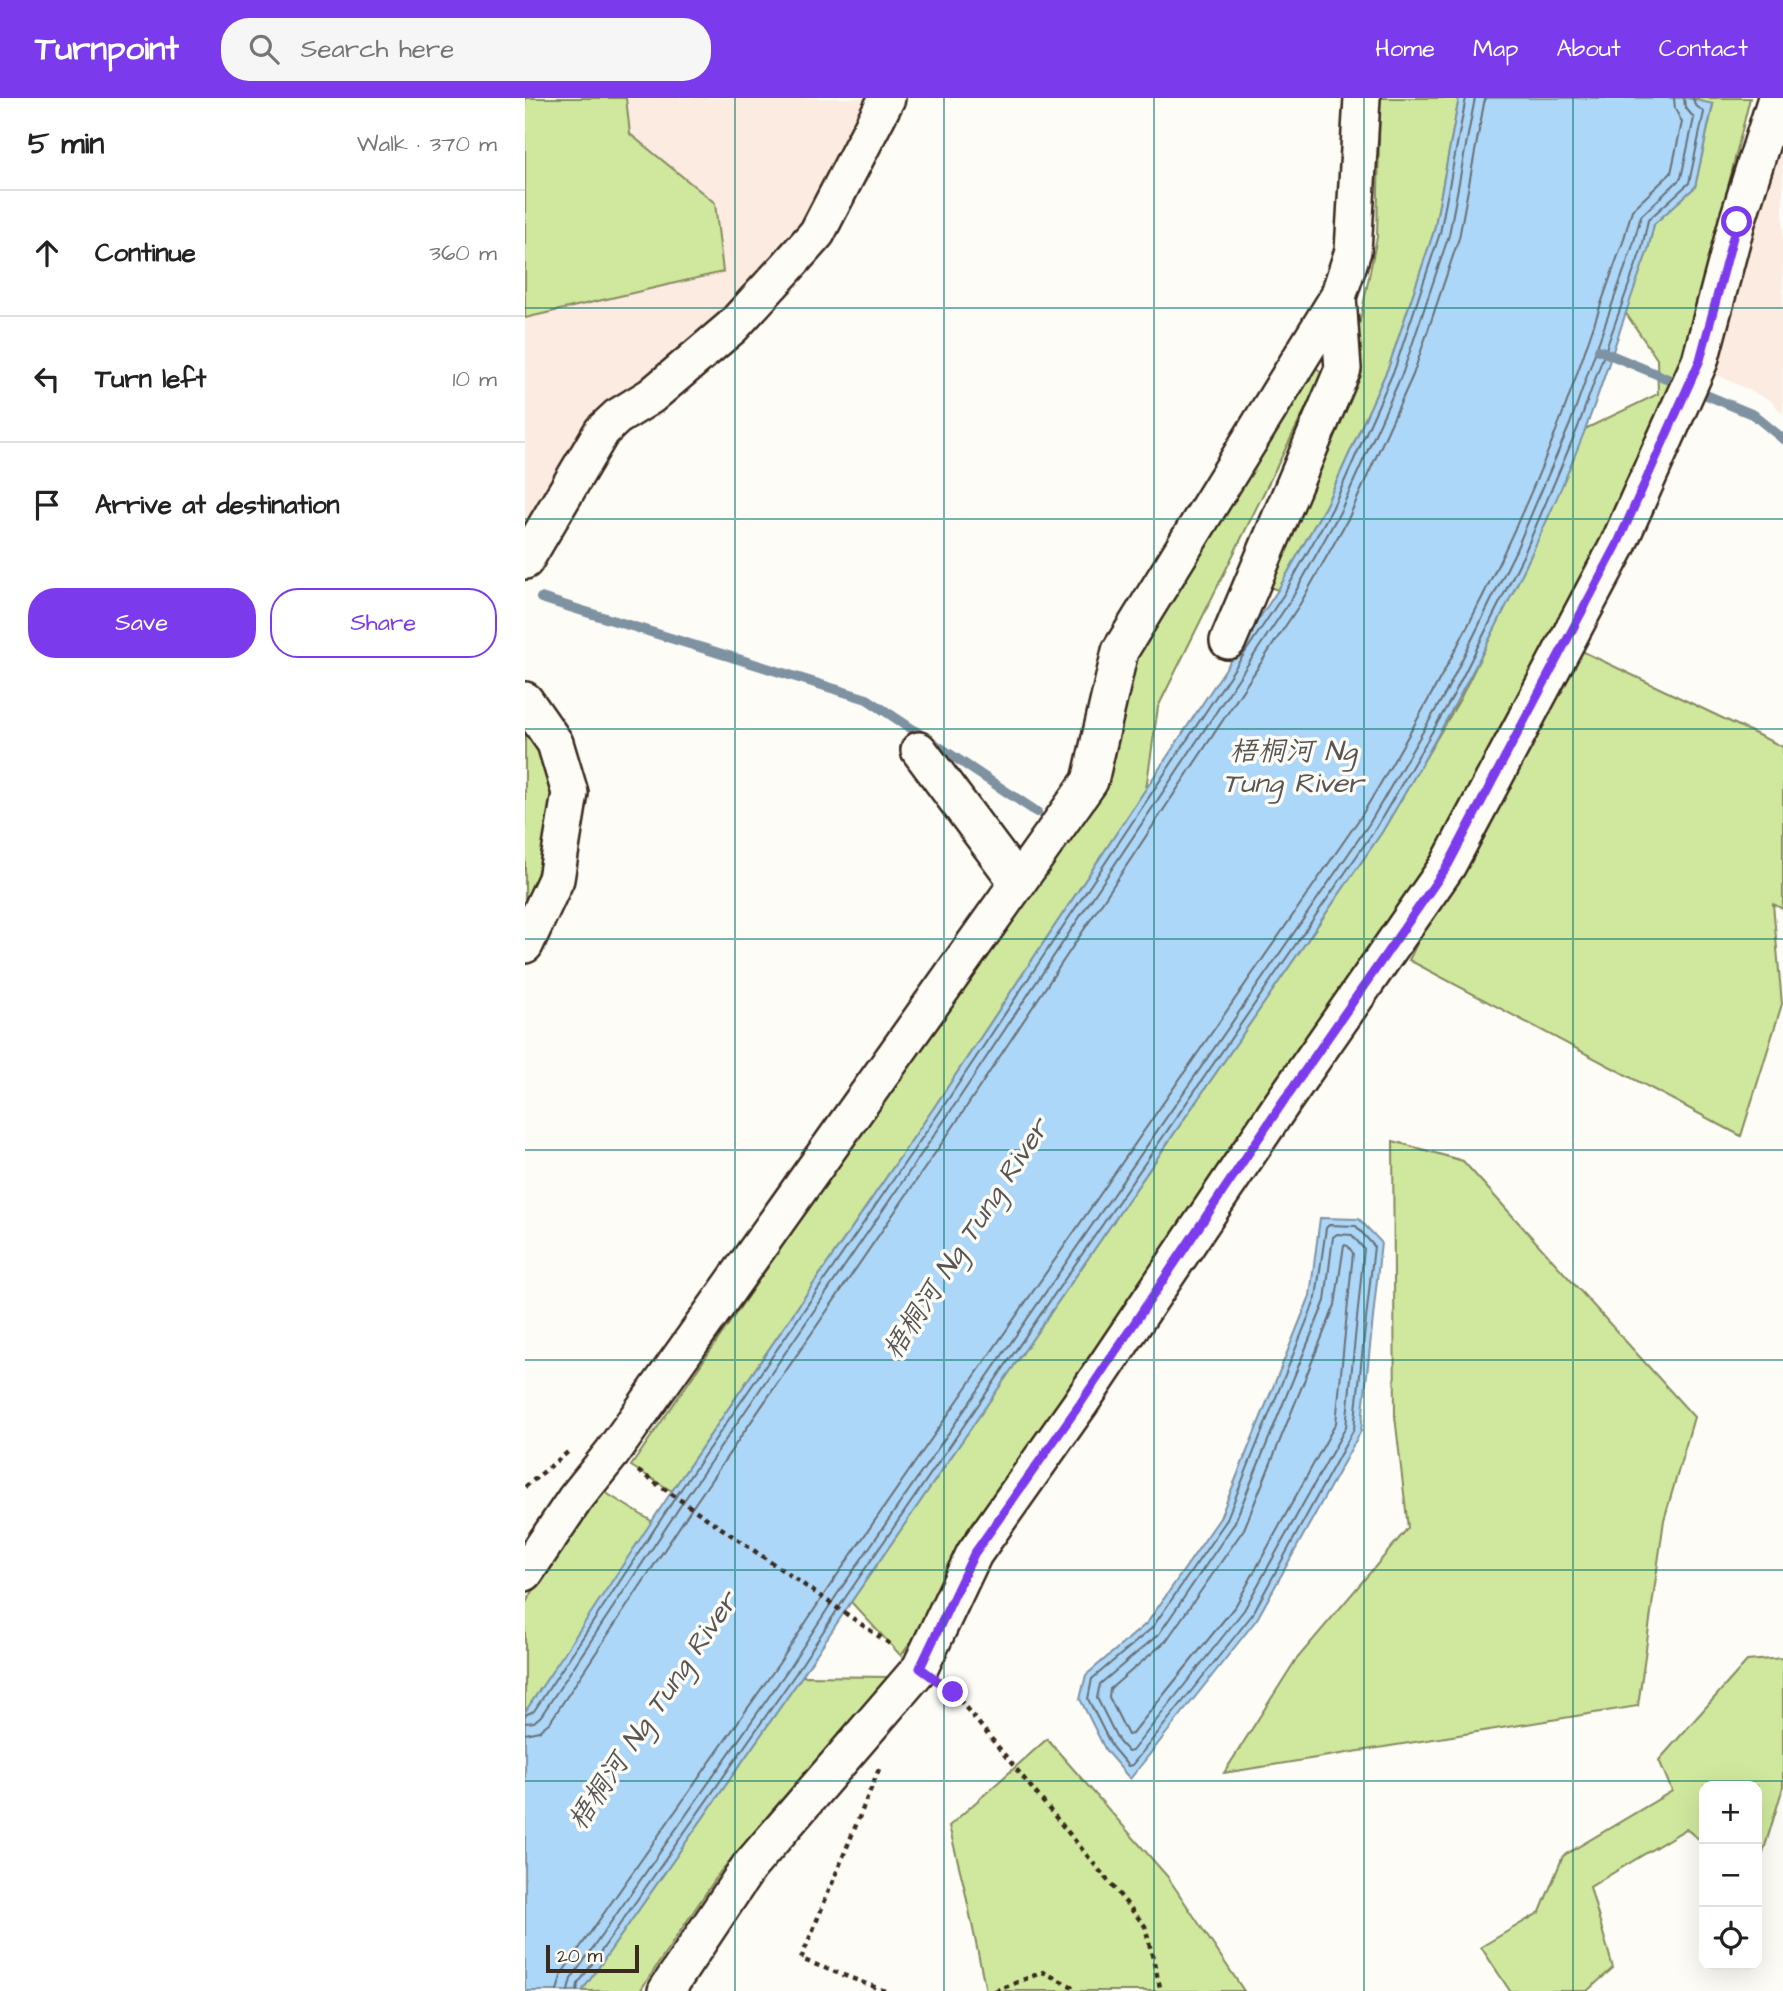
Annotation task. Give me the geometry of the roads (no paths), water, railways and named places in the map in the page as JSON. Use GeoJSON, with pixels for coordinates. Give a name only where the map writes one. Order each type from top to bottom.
{"type":"FeatureCollection","features":[{"type":"Feature","properties":{"kind":"street"},"geometry":{"type":"LineString","coordinates":[[525,561],[602,431],[617,416],[651,396],[732,327],[817,233],[887,98]]}},
{"type":"Feature","properties":{"kind":"street"},"geometry":{"type":"LineString","coordinates":[[525,1573],[575,1499],[612,1453],[1090,781],[1120,651],[1339,297],[1353,251],[1362,98]]}},
{"type":"Feature","properties":{"kind":"street"},"geometry":{"type":"LineString","coordinates":[[666,1991],[748,1868],[909,1659],[974,1554],[1080,1404],[1283,1102],[1448,865],[1616,547],[1700,360],[1737,222],[1776,98]]}},
{"type":"Feature","properties":{"kind":"street"},"geometry":{"type":"LineString","coordinates":[[1228,642],[1343,369],[1339,297]]}},
{"type":"Feature","properties":{"kind":"street"},"geometry":{"type":"LineString","coordinates":[[525,699],[555,743],[571,793],[556,879],[525,945]]}},
{"type":"Feature","properties":{"kind":"street"},"geometry":{"type":"LineString","coordinates":[[919,750],[1018,883]]}},
{"type":"Feature","properties":{"kind":"water","name":"梧桐河 Ng Tung River"},"geometry":{"type":"Polygon","coordinates":[[[1459,98],[1687,98],[1713,104],[1695,187],[1654,224],[1648,250],[1585,430],[1517,585],[1466,685],[1382,832],[802,1676],[582,1991],[525,1991],[525,1712],[933,1109],[1278,590],[1326,505],[1389,366],[1434,231],[1459,98]]]}},
{"type":"Feature","properties":{"kind":"water"},"geometry":{"type":"Polygon","coordinates":[[[1320,1218],[1359,1219],[1381,1242],[1361,1431],[1257,1619],[1130,1779],[1106,1751],[1080,1699],[1086,1675],[1147,1623],[1220,1518],[1310,1296],[1320,1218]]]}},
{"type":"Feature","properties":{"kind":"waterway"},"geometry":{"type":"LineString","coordinates":[[1599,350],[1754,415],[1783,439]]}},
{"type":"Feature","properties":{"kind":"waterway"},"geometry":{"type":"LineString","coordinates":[[541,598],[867,699],[1037,812]]}}]}
